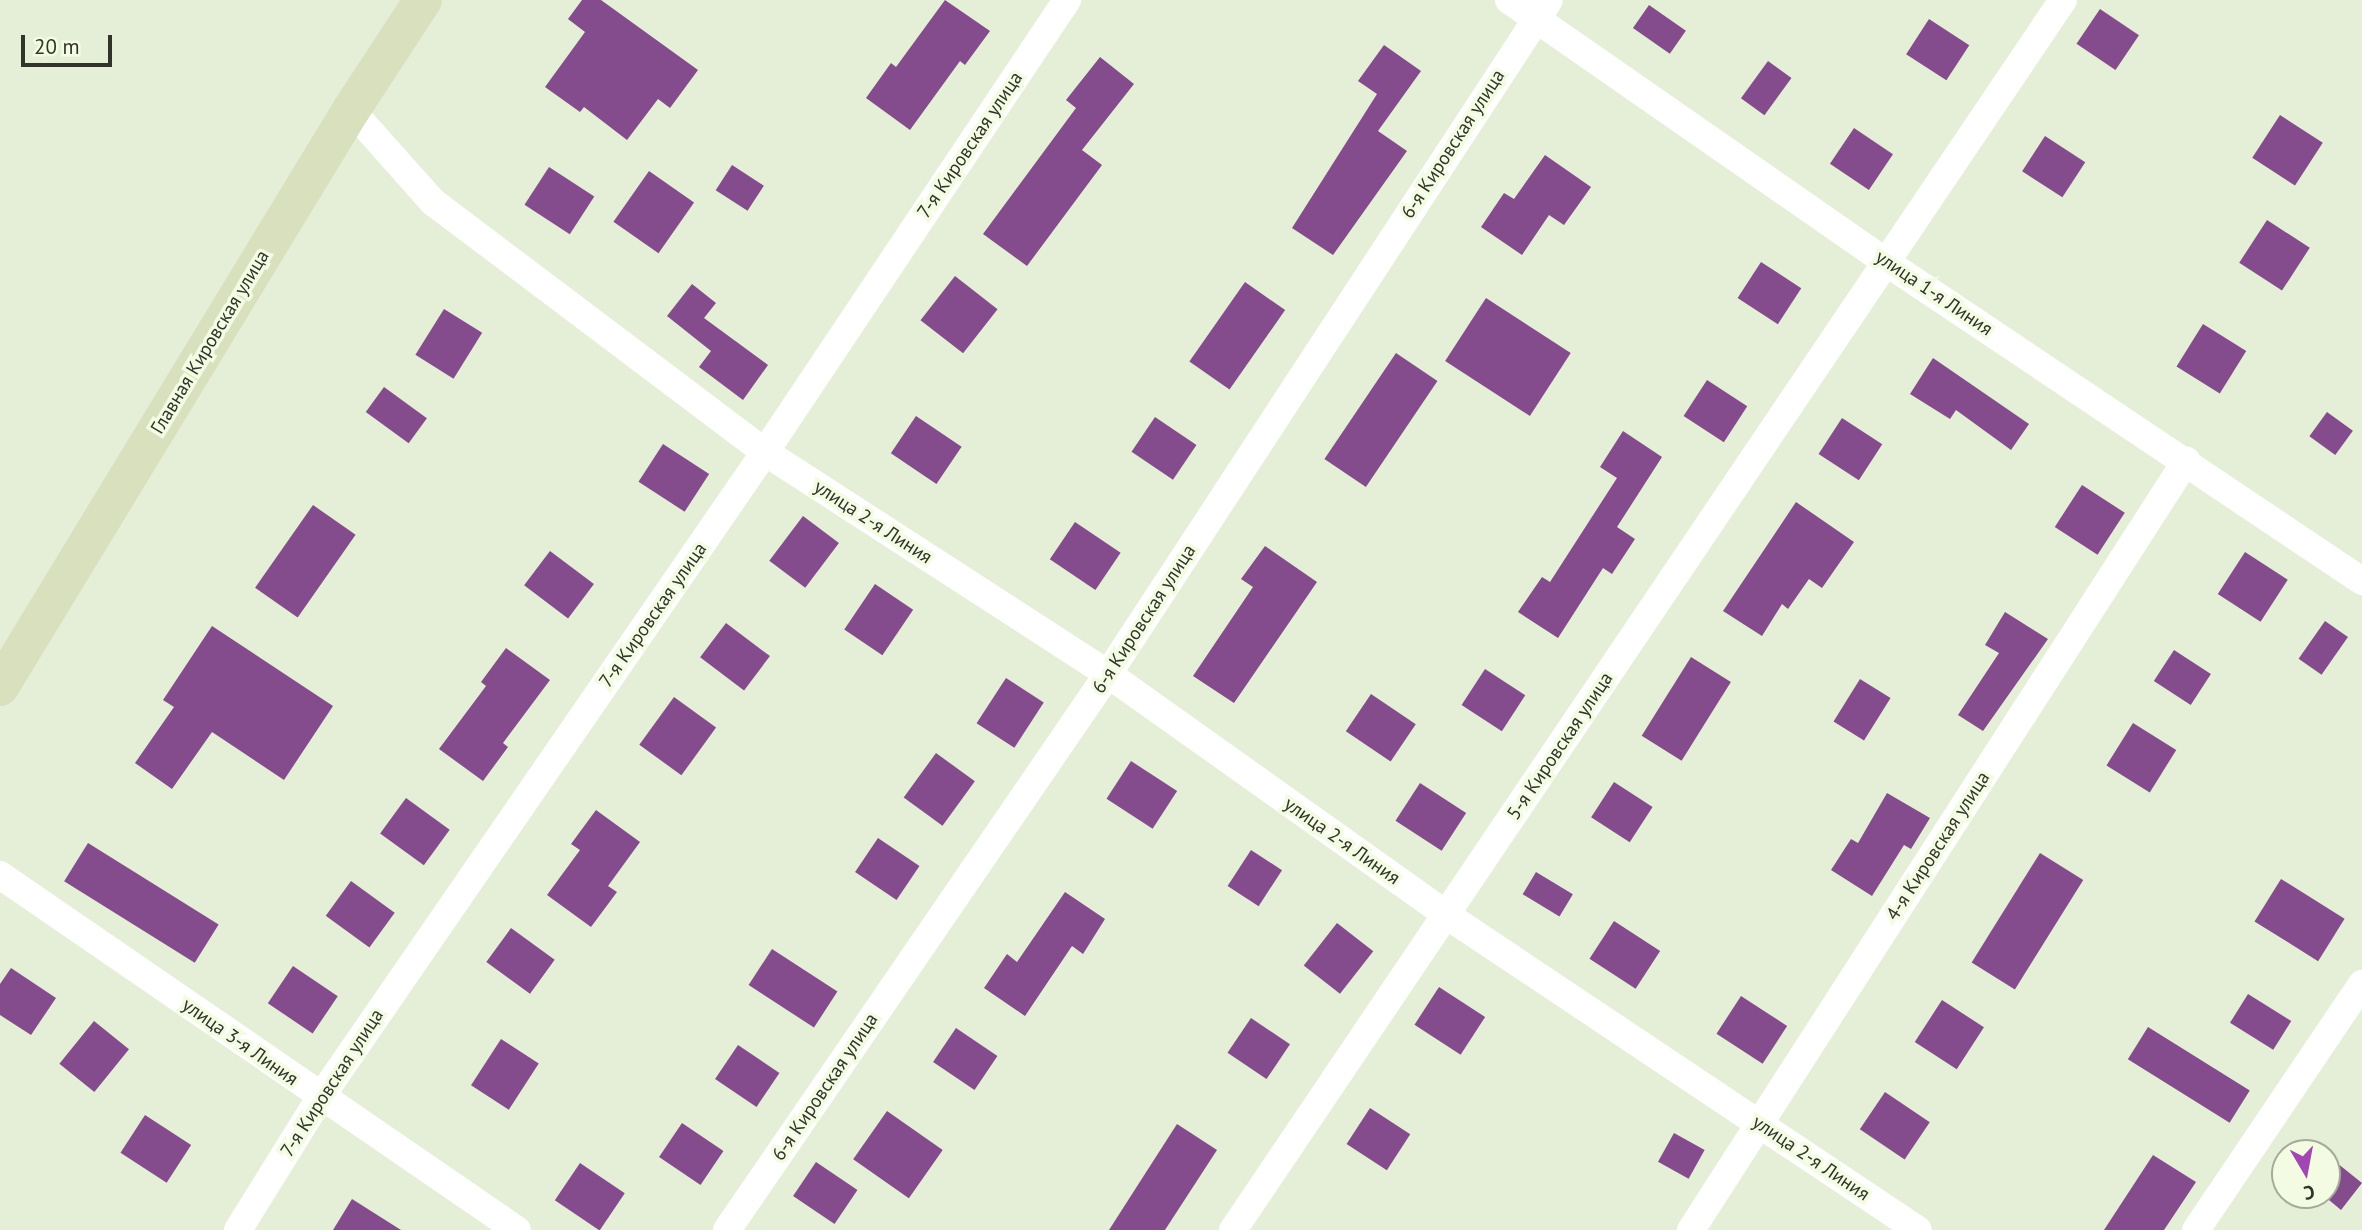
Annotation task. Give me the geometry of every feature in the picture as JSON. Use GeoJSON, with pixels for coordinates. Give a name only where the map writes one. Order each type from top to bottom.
{"type":"FeatureCollection","features":[{"type":"Feature","properties":{"kind":"main road","name":"Главная Кировская улица"},"geometry":{"type":"LineString","coordinates":[[0,687],[351,110],[423,0]]}},
{"type":"Feature","properties":{"kind":"street","name":"7-я Кировская улица"},"geometry":{"type":"LineString","coordinates":[[239,1230],[320,1098],[765,452],[1067,0]]}},
{"type":"Feature","properties":{"kind":"street","name":"улица 1-я Линия"},"geometry":{"type":"LineString","coordinates":[[1509,0],[1542,9],[1884,260],[2362,581]]}},
{"type":"Feature","properties":{"kind":"street","name":"5-я Кировская улица"},"geometry":{"type":"LineString","coordinates":[[1233,1230],[1448,916],[1884,260],[2063,0]]}},
{"type":"Feature","properties":{"kind":"street","name":"6-я Кировская улица"},"geometry":{"type":"LineString","coordinates":[[727,1230],[1108,674],[1542,9]]}},
{"type":"Feature","properties":{"kind":"street","name":"улица 2-я Линия"},"geometry":{"type":"LineString","coordinates":[[351,110],[433,202],[765,452],[1108,674],[1448,916],[1918,1230]]}},
{"type":"Feature","properties":{"kind":"street","name":"4-я Кировская улица"},"geometry":{"type":"LineString","coordinates":[[1690,1230],[2186,461]]}},
{"type":"Feature","properties":{"kind":"street","name":"улица 3-я Линия"},"geometry":{"type":"LineString","coordinates":[[0,874],[320,1098],[517,1230]]}},
{"type":"Feature","properties":{"kind":"street"},"geometry":{"type":"LineString","coordinates":[[2196,1230],[2362,984]]}},
{"type":"Feature","properties":{"kind":"building"},"geometry":{"type":"Polygon","coordinates":[[[582,0],[601,0],[698,70],[670,108],[658,99],[627,140],[584,107],[580,112],[545,87],[585,32],[568,19],[582,0]]]}},
{"type":"Feature","properties":{"kind":"building"},"geometry":{"type":"Polygon","coordinates":[[[945,0],[990,31],[965,65],[960,61],[910,130],[866,98],[891,63],[896,67],[945,0]]]}},
{"type":"Feature","properties":{"kind":"building"},"geometry":{"type":"Polygon","coordinates":[[[1649,5],[1686,31],[1670,54],[1633,28],[1649,5]]]}},
{"type":"Feature","properties":{"kind":"building"},"geometry":{"type":"Polygon","coordinates":[[[2100,9],[2139,35],[2115,70],[2077,44],[2100,9]]]}},
{"type":"Feature","properties":{"kind":"building"},"geometry":{"type":"Polygon","coordinates":[[[1929,19],[1969,45],[1946,80],[1906,54],[1929,19]]]}},
{"type":"Feature","properties":{"kind":"building"},"geometry":{"type":"Polygon","coordinates":[[[1384,45],[1421,71],[1378,131],[1407,151],[1333,255],[1292,228],[1377,94],[1358,81],[1384,45]]]}},
{"type":"Feature","properties":{"kind":"building"},"geometry":{"type":"Polygon","coordinates":[[[1100,57],[1134,84],[1082,150],[1102,165],[1027,266],[983,234],[1076,108],[1066,100],[1100,57]]]}},
{"type":"Feature","properties":{"kind":"building"},"geometry":{"type":"Polygon","coordinates":[[[1768,61],[1791,78],[1764,115],[1741,98],[1768,61]]]}},
{"type":"Feature","properties":{"kind":"building"},"geometry":{"type":"Polygon","coordinates":[[[2280,115],[2323,143],[2295,186],[2252,158],[2280,115]]]}},
{"type":"Feature","properties":{"kind":"building"},"geometry":{"type":"Polygon","coordinates":[[[1854,128],[1893,154],[1869,190],[1830,164],[1854,128]]]}},
{"type":"Feature","properties":{"kind":"building"},"geometry":{"type":"Polygon","coordinates":[[[2045,136],[2085,162],[2062,197],[2022,171],[2045,136]]]}},
{"type":"Feature","properties":{"kind":"building"},"geometry":{"type":"Polygon","coordinates":[[[1545,155],[1591,187],[1564,225],[1549,215],[1522,255],[1481,227],[1504,193],[1514,199],[1545,155]]]}},
{"type":"Feature","properties":{"kind":"building"},"geometry":{"type":"Polygon","coordinates":[[[732,165],[764,186],[748,211],[716,190],[732,165]]]}},
{"type":"Feature","properties":{"kind":"building"},"geometry":{"type":"Polygon","coordinates":[[[549,167],[594,196],[570,234],[524,205],[549,167]]]}},
{"type":"Feature","properties":{"kind":"building"},"geometry":{"type":"Polygon","coordinates":[[[649,171],[694,203],[658,253],[613,222],[649,171]]]}},
{"type":"Feature","properties":{"kind":"building"},"geometry":{"type":"Polygon","coordinates":[[[2267,220],[2310,248],[2282,291],[2239,263],[2267,220]]]}},
{"type":"Feature","properties":{"kind":"building"},"geometry":{"type":"Polygon","coordinates":[[[1761,262],[1801,288],[1778,324],[1738,298],[1761,262]]]}},
{"type":"Feature","properties":{"kind":"building"},"geometry":{"type":"Polygon","coordinates":[[[955,276],[998,309],[963,353],[921,320],[955,276]]]}},
{"type":"Feature","properties":{"kind":"building"},"geometry":{"type":"Polygon","coordinates":[[[1245,282],[1285,310],[1230,390],[1189,361],[1245,282]]]}},
{"type":"Feature","properties":{"kind":"building"},"geometry":{"type":"Polygon","coordinates":[[[692,284],[716,303],[704,318],[768,365],[743,400],[699,367],[711,351],[667,316],[692,284]]]}},
{"type":"Feature","properties":{"kind":"building"},"geometry":{"type":"Polygon","coordinates":[[[1486,298],[1571,353],[1530,416],[1445,361],[1486,298]]]}},
{"type":"Feature","properties":{"kind":"building"},"geometry":{"type":"Polygon","coordinates":[[[444,309],[482,333],[454,379],[415,355],[444,309]]]}},
{"type":"Feature","properties":{"kind":"building"},"geometry":{"type":"Polygon","coordinates":[[[2203,324],[2246,351],[2220,393],[2177,366],[2203,324]]]}},
{"type":"Feature","properties":{"kind":"building"},"geometry":{"type":"Polygon","coordinates":[[[1396,353],[1437,381],[1366,487],[1324,459],[1396,353]]]}},
{"type":"Feature","properties":{"kind":"building"},"geometry":{"type":"Polygon","coordinates":[[[1933,358],[2029,424],[2011,450],[1956,410],[1950,419],[1910,394],[1933,358]]]}},
{"type":"Feature","properties":{"kind":"building"},"geometry":{"type":"Polygon","coordinates":[[[1707,380],[1747,406],[1724,442],[1684,416],[1707,380]]]}},
{"type":"Feature","properties":{"kind":"building"},"geometry":{"type":"Polygon","coordinates":[[[384,387],[427,418],[409,443],[366,412],[384,387]]]}},
{"type":"Feature","properties":{"kind":"building"},"geometry":{"type":"Polygon","coordinates":[[[2327,412],[2353,431],[2335,455],[2309,436],[2327,412]]]}},
{"type":"Feature","properties":{"kind":"building"},"geometry":{"type":"Polygon","coordinates":[[[916,416],[962,447],[936,484],[891,453],[916,416]]]}},
{"type":"Feature","properties":{"kind":"building"},"geometry":{"type":"Polygon","coordinates":[[[1155,417],[1196,445],[1173,480],[1132,452],[1155,417]]]}},
{"type":"Feature","properties":{"kind":"building"},"geometry":{"type":"Polygon","coordinates":[[[1842,418],[1882,444],[1859,480],[1819,454],[1842,418]]]}},
{"type":"Feature","properties":{"kind":"building"},"geometry":{"type":"Polygon","coordinates":[[[1623,431],[1662,457],[1617,527],[1635,539],[1612,574],[1603,568],[1558,638],[1518,612],[1542,577],[1550,582],[1617,478],[1600,467],[1623,431]]]}},
{"type":"Feature","properties":{"kind":"building"},"geometry":{"type":"Polygon","coordinates":[[[663,444],[709,474],[685,512],[638,482],[663,444]]]}},
{"type":"Feature","properties":{"kind":"building"},"geometry":{"type":"Polygon","coordinates":[[[2082,485],[2125,513],[2098,555],[2055,527],[2082,485]]]}},
{"type":"Feature","properties":{"kind":"building"},"geometry":{"type":"Polygon","coordinates":[[[1796,502],[1854,542],[1822,588],[1809,579],[1788,609],[1782,604],[1762,636],[1723,611],[1796,502]]]}},
{"type":"Feature","properties":{"kind":"building"},"geometry":{"type":"Polygon","coordinates":[[[313,505],[356,535],[298,618],[255,588],[313,505]]]}},
{"type":"Feature","properties":{"kind":"building"},"geometry":{"type":"Polygon","coordinates":[[[803,516],[839,543],[805,588],[769,561],[803,516]]]}},
{"type":"Feature","properties":{"kind":"building"},"geometry":{"type":"Polygon","coordinates":[[[1075,522],[1121,553],[1095,590],[1050,559],[1075,522]]]}},
{"type":"Feature","properties":{"kind":"building"},"geometry":{"type":"Polygon","coordinates":[[[1265,546],[1317,582],[1234,703],[1193,676],[1253,587],[1241,579],[1265,546]]]}},
{"type":"Feature","properties":{"kind":"building"},"geometry":{"type":"Polygon","coordinates":[[[550,551],[594,584],[568,618],[524,585],[550,551]]]}},
{"type":"Feature","properties":{"kind":"building"},"geometry":{"type":"Polygon","coordinates":[[[2245,552],[2288,580],[2261,622],[2218,594],[2245,552]]]}},
{"type":"Feature","properties":{"kind":"building"},"geometry":{"type":"Polygon","coordinates":[[[875,584],[913,610],[882,655],[844,630],[875,584]]]}},
{"type":"Feature","properties":{"kind":"building"},"geometry":{"type":"Polygon","coordinates":[[[2005,612],[2048,639],[1983,731],[1958,715],[1999,653],[1985,645],[2005,612]]]}},
{"type":"Feature","properties":{"kind":"building"},"geometry":{"type":"Polygon","coordinates":[[[2325,621],[2348,637],[2322,675],[2299,659],[2325,621]]]}},
{"type":"Feature","properties":{"kind":"building"},"geometry":{"type":"Polygon","coordinates":[[[726,623],[770,656],[744,690],[700,657],[726,623]]]}},
{"type":"Feature","properties":{"kind":"building"},"geometry":{"type":"Polygon","coordinates":[[[212,626],[333,706],[284,780],[212,732],[172,789],[135,763],[174,707],[163,700],[212,626]]]}},
{"type":"Feature","properties":{"kind":"building"},"geometry":{"type":"Polygon","coordinates":[[[506,648],[550,680],[503,743],[508,747],[483,781],[439,749],[486,686],[481,682],[506,648]]]}},
{"type":"Feature","properties":{"kind":"building"},"geometry":{"type":"Polygon","coordinates":[[[2174,650],[2211,674],[2191,705],[2154,681],[2174,650]]]}},
{"type":"Feature","properties":{"kind":"building"},"geometry":{"type":"Polygon","coordinates":[[[1691,657],[1731,682],[1682,761],[1642,736],[1691,657]]]}},
{"type":"Feature","properties":{"kind":"building"},"geometry":{"type":"Polygon","coordinates":[[[1485,669],[1525,695],[1502,731],[1462,705],[1485,669]]]}},
{"type":"Feature","properties":{"kind":"building"},"geometry":{"type":"Polygon","coordinates":[[[1006,678],[1044,703],[1014,748],[977,723],[1006,678]]]}},
{"type":"Feature","properties":{"kind":"building"},"geometry":{"type":"Polygon","coordinates":[[[1860,679],[1891,698],[1864,740],[1834,721],[1860,679]]]}},
{"type":"Feature","properties":{"kind":"building"},"geometry":{"type":"Polygon","coordinates":[[[1371,694],[1416,724],[1391,762],[1346,731],[1371,694]]]}},
{"type":"Feature","properties":{"kind":"building"},"geometry":{"type":"Polygon","coordinates":[[[674,697],[716,728],[681,775],[639,745],[674,697]]]}},
{"type":"Feature","properties":{"kind":"building"},"geometry":{"type":"Polygon","coordinates":[[[2133,723],[2176,750],[2150,792],[2107,765],[2133,723]]]}},
{"type":"Feature","properties":{"kind":"building"},"geometry":{"type":"Polygon","coordinates":[[[936,753],[975,781],[943,826],[904,797],[936,753]]]}},
{"type":"Feature","properties":{"kind":"building"},"geometry":{"type":"Polygon","coordinates":[[[1131,761],[1177,791],[1153,829],[1106,799],[1131,761]]]}},
{"type":"Feature","properties":{"kind":"building"},"geometry":{"type":"Polygon","coordinates":[[[1614,782],[1653,807],[1630,842],[1591,817],[1614,782]]]}},
{"type":"Feature","properties":{"kind":"building"},"geometry":{"type":"Polygon","coordinates":[[[1420,783],[1466,813],[1442,851],[1395,821],[1420,783]]]}},
{"type":"Feature","properties":{"kind":"building"},"geometry":{"type":"Polygon","coordinates":[[[1887,793],[1930,818],[1911,849],[1904,845],[1872,896],[1831,870],[1851,839],[1858,843],[1887,793]]]}},
{"type":"Feature","properties":{"kind":"building"},"geometry":{"type":"Polygon","coordinates":[[[406,798],[450,830],[424,865],[380,834],[406,798]]]}},
{"type":"Feature","properties":{"kind":"building"},"geometry":{"type":"Polygon","coordinates":[[[596,810],[640,842],[608,886],[617,892],[591,927],[547,895],[580,850],[571,844],[596,810]]]}},
{"type":"Feature","properties":{"kind":"building"},"geometry":{"type":"Polygon","coordinates":[[[878,838],[919,866],[897,900],[855,872],[878,838]]]}},
{"type":"Feature","properties":{"kind":"building"},"geometry":{"type":"Polygon","coordinates":[[[88,843],[219,925],[195,963],[64,881],[88,843]]]}},
{"type":"Feature","properties":{"kind":"building"},"geometry":{"type":"Polygon","coordinates":[[[1251,850],[1282,870],[1259,906],[1228,886],[1251,850]]]}},
{"type":"Feature","properties":{"kind":"building"},"geometry":{"type":"Polygon","coordinates":[[[2040,853],[2083,880],[2015,989],[1972,962],[2040,853]]]}},
{"type":"Feature","properties":{"kind":"building"},"geometry":{"type":"Polygon","coordinates":[[[1536,872],[1573,894],[1559,916],[1523,894],[1536,872]]]}},
{"type":"Feature","properties":{"kind":"building"},"geometry":{"type":"Polygon","coordinates":[[[2281,879],[2345,919],[2318,961],[2255,921],[2281,879]]]}},
{"type":"Feature","properties":{"kind":"building"},"geometry":{"type":"Polygon","coordinates":[[[351,881],[395,913],[369,948],[326,916],[351,881]]]}},
{"type":"Feature","properties":{"kind":"building"},"geometry":{"type":"Polygon","coordinates":[[[1065,892],[1105,919],[1083,954],[1072,946],[1025,1016],[984,988],[1007,954],[1017,962],[1065,892]]]}},
{"type":"Feature","properties":{"kind":"building"},"geometry":{"type":"Polygon","coordinates":[[[1614,921],[1660,951],[1636,989],[1589,959],[1614,921]]]}},
{"type":"Feature","properties":{"kind":"building"},"geometry":{"type":"Polygon","coordinates":[[[1337,923],[1373,951],[1340,994],[1304,966],[1337,923]]]}},
{"type":"Feature","properties":{"kind":"building"},"geometry":{"type":"Polygon","coordinates":[[[511,928],[555,960],[530,994],[486,962],[511,928]]]}},
{"type":"Feature","properties":{"kind":"building"},"geometry":{"type":"Polygon","coordinates":[[[772,949],[837,991],[814,1028],[749,985],[772,949]]]}},
{"type":"Feature","properties":{"kind":"building"},"geometry":{"type":"Polygon","coordinates":[[[293,966],[338,996],[313,1034],[268,1003],[293,966]]]}},
{"type":"Feature","properties":{"kind":"building"},"geometry":{"type":"Polygon","coordinates":[[[11,968],[56,998],[31,1035],[0,1015],[0,984],[11,968]]]}},
{"type":"Feature","properties":{"kind":"building"},"geometry":{"type":"Polygon","coordinates":[[[1439,987],[1485,1017],[1461,1055],[1414,1025],[1439,987]]]}},
{"type":"Feature","properties":{"kind":"building"},"geometry":{"type":"Polygon","coordinates":[[[2248,994],[2291,1021],[2273,1050],[2230,1023],[2248,994]]]}},
{"type":"Feature","properties":{"kind":"building"},"geometry":{"type":"Polygon","coordinates":[[[1741,996],[1787,1026],[1763,1064],[1716,1034],[1741,996]]]}},
{"type":"Feature","properties":{"kind":"building"},"geometry":{"type":"Polygon","coordinates":[[[1942,1000],[1984,1027],[1957,1069],[1915,1042],[1942,1000]]]}},
{"type":"Feature","properties":{"kind":"building"},"geometry":{"type":"Polygon","coordinates":[[[1251,1018],[1290,1044],[1266,1079],[1228,1053],[1251,1018]]]}},
{"type":"Feature","properties":{"kind":"building"},"geometry":{"type":"Polygon","coordinates":[[[94,1021],[129,1049],[94,1092],[59,1064],[94,1021]]]}},
{"type":"Feature","properties":{"kind":"building"},"geometry":{"type":"Polygon","coordinates":[[[2148,1027],[2250,1091],[2230,1123],[2128,1059],[2148,1027]]]}},
{"type":"Feature","properties":{"kind":"building"},"geometry":{"type":"Polygon","coordinates":[[[956,1028],[997,1056],[975,1090],[933,1062],[956,1028]]]}},
{"type":"Feature","properties":{"kind":"building"},"geometry":{"type":"Polygon","coordinates":[[[501,1039],[539,1064],[509,1110],[471,1085],[501,1039]]]}},
{"type":"Feature","properties":{"kind":"building"},"geometry":{"type":"Polygon","coordinates":[[[738,1045],[779,1073],[757,1107],[715,1079],[738,1045]]]}},
{"type":"Feature","properties":{"kind":"building"},"geometry":{"type":"Polygon","coordinates":[[[1885,1092],[1930,1122],[1905,1160],[1860,1129],[1885,1092]]]}},
{"type":"Feature","properties":{"kind":"building"},"geometry":{"type":"Polygon","coordinates":[[[1370,1108],[1410,1134],[1387,1170],[1347,1144],[1370,1108]]]}},
{"type":"Feature","properties":{"kind":"building"},"geometry":{"type":"Polygon","coordinates":[[[887,1111],[943,1150],[909,1198],[853,1159],[887,1111]]]}},
{"type":"Feature","properties":{"kind":"building"},"geometry":{"type":"Polygon","coordinates":[[[145,1115],[191,1145],[167,1183],[120,1153],[145,1115]]]}},
{"type":"Feature","properties":{"kind":"building"},"geometry":{"type":"Polygon","coordinates":[[[682,1123],[723,1151],[701,1185],[659,1157],[682,1123]]]}},
{"type":"Feature","properties":{"kind":"building"},"geometry":{"type":"Polygon","coordinates":[[[1177,1124],[1217,1150],[1165,1230],[1109,1230],[1177,1124]]]}},
{"type":"Feature","properties":{"kind":"building"},"geometry":{"type":"Polygon","coordinates":[[[1674,1133],[1705,1150],[1689,1179],[1658,1162],[1674,1133]]]}},
{"type":"Feature","properties":{"kind":"building"},"geometry":{"type":"Polygon","coordinates":[[[2153,1155],[2196,1182],[2164,1230],[2104,1230],[2153,1155]]]}},
{"type":"Feature","properties":{"kind":"building"},"geometry":{"type":"Polygon","coordinates":[[[816,1162],[857,1190],[835,1224],[793,1196],[816,1162]]]}},
{"type":"Feature","properties":{"kind":"building"},"geometry":{"type":"Polygon","coordinates":[[[580,1163],[625,1193],[600,1230],[555,1200],[580,1163]]]}},
{"type":"Feature","properties":{"kind":"building"},"geometry":{"type":"Polygon","coordinates":[[[2341,1166],[2362,1183],[2340,1209],[2341,1166]]]}},
{"type":"Feature","properties":{"kind":"building"},"geometry":{"type":"Polygon","coordinates":[[[352,1199],[401,1230],[333,1230],[352,1199]]]}}]}
